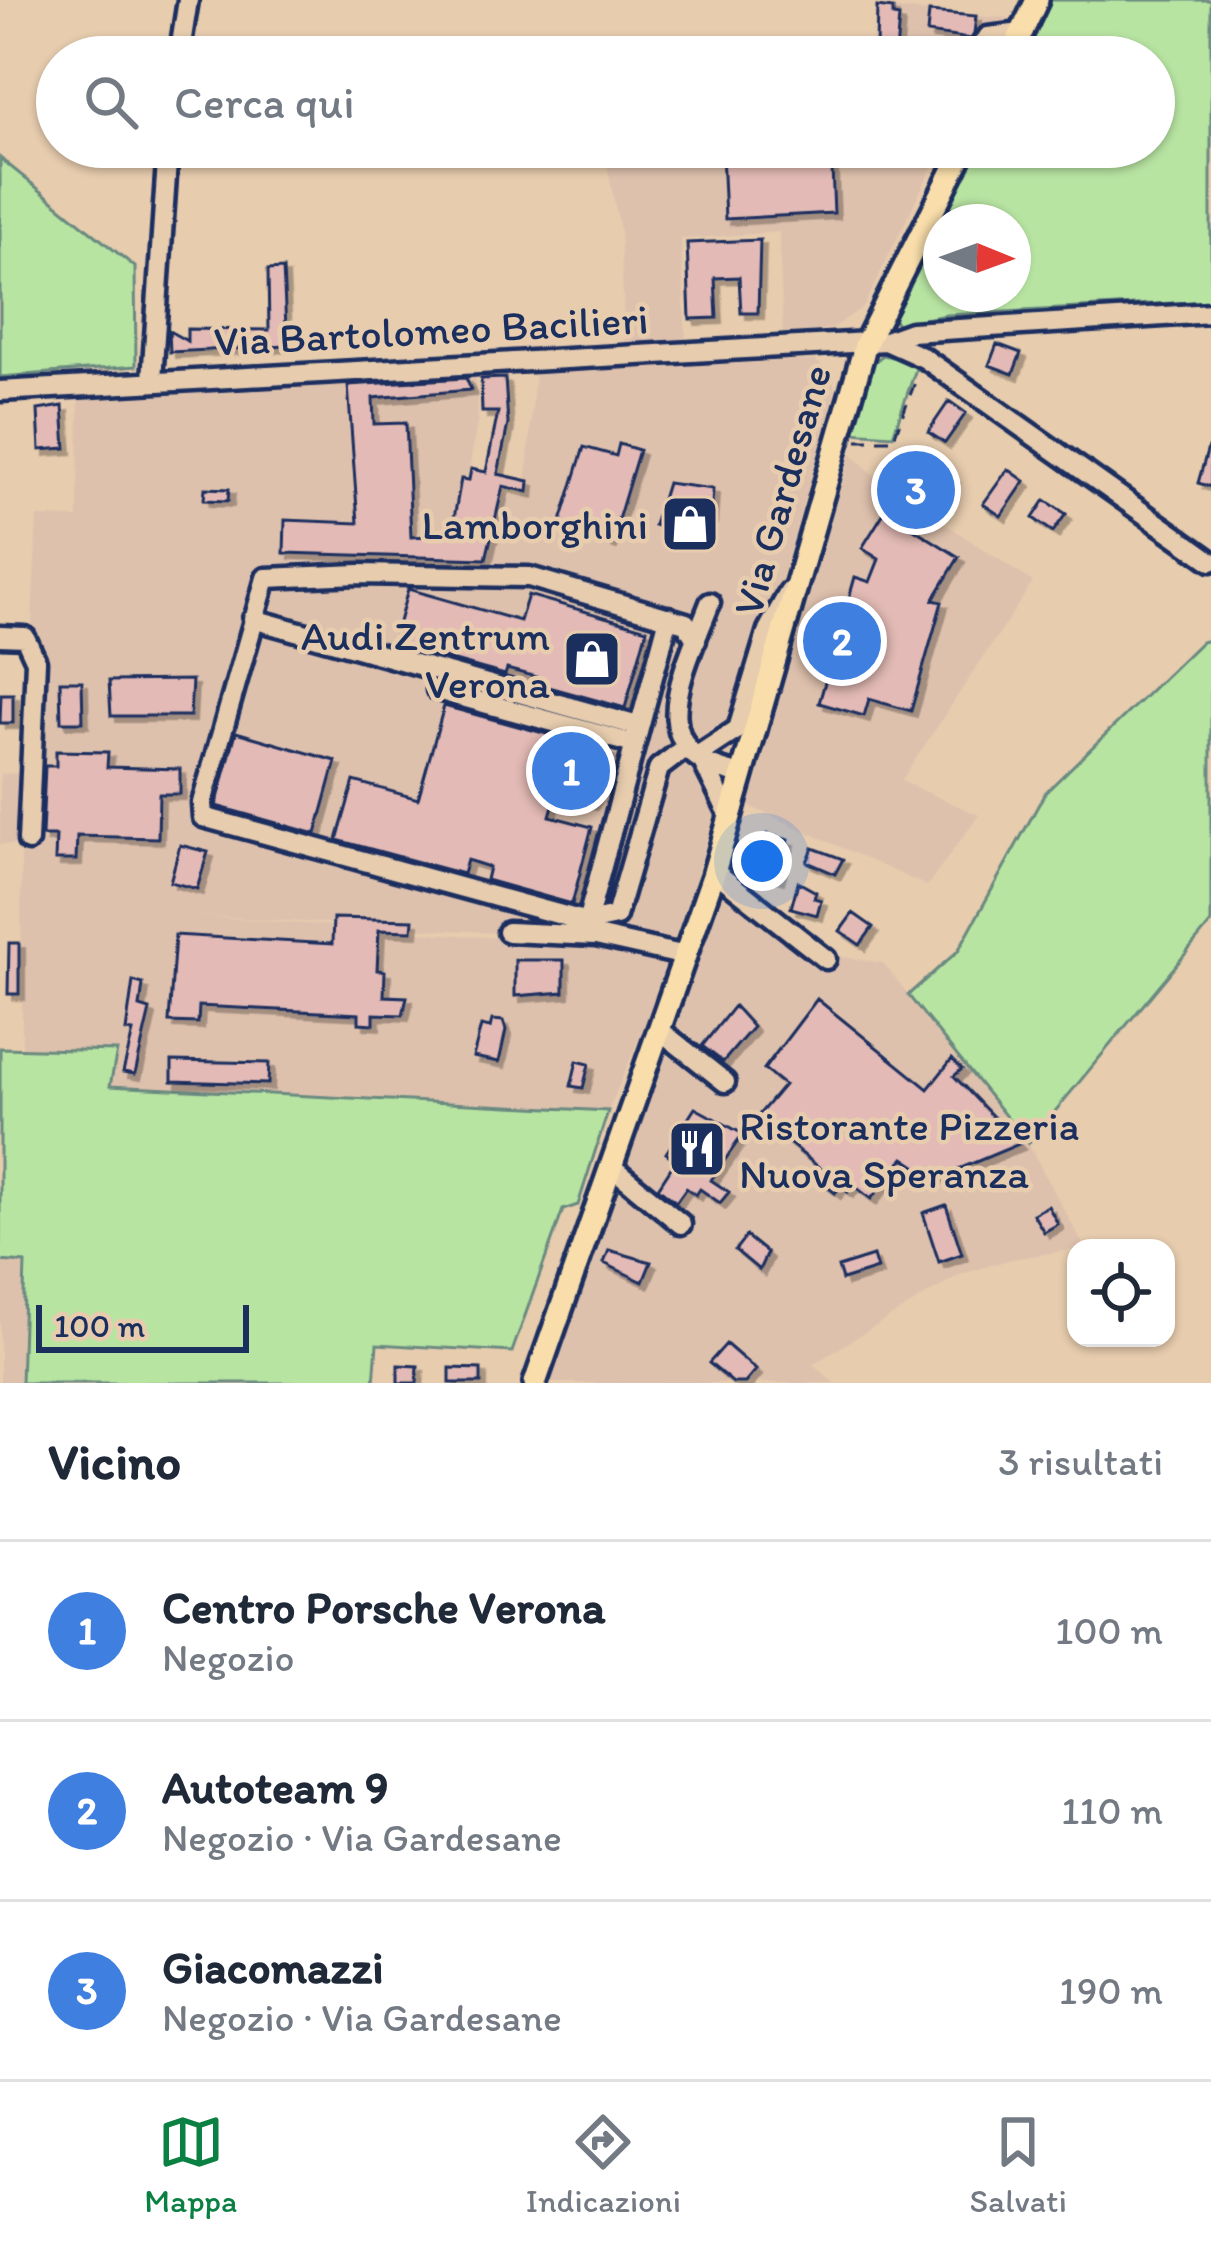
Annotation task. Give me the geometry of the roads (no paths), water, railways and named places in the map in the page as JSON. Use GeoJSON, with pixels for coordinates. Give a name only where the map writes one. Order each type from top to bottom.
{"type":"FeatureCollection","features":[{"type":"Feature","properties":{"kind":"main road"},"geometry":{"type":"LineString","coordinates":[[1020,36],[1037,0]]}},
{"type":"Feature","properties":{"kind":"main road","name":"Via Gardesane"},"geometry":{"type":"LineString","coordinates":[[535,1383],[662,1032],[714,871],[797,576],[876,342],[955,168]]}},
{"type":"Feature","properties":{"kind":"street"},"geometry":{"type":"LineString","coordinates":[[182,36],[188,0]]}},
{"type":"Feature","properties":{"kind":"street"},"geometry":{"type":"LineString","coordinates":[[996,36],[1022,33]]}},
{"type":"Feature","properties":{"kind":"street"},"geometry":{"type":"LineString","coordinates":[[152,380],[167,168]]}},
{"type":"Feature","properties":{"kind":"street","name":"Via Bartolomeo Bacilieri"},"geometry":{"type":"LineString","coordinates":[[0,391],[876,342],[911,332],[1211,314]]}},
{"type":"Feature","properties":{"kind":"street"},"geometry":{"type":"LineString","coordinates":[[876,342],[924,358],[1211,560]]}},
{"type":"Feature","properties":{"kind":"street"},"geometry":{"type":"LineString","coordinates":[[696,640],[686,623],[529,578],[358,574],[266,578],[202,803],[203,818],[586,922],[616,916],[659,768],[738,729],[768,630],[797,576]]}},
{"type":"Feature","properties":{"kind":"street"},"geometry":{"type":"LineString","coordinates":[[710,603],[673,720],[729,814]]}},
{"type":"Feature","properties":{"kind":"street"},"geometry":{"type":"LineString","coordinates":[[586,922],[669,617]]}},
{"type":"Feature","properties":{"kind":"street"},"geometry":{"type":"LineString","coordinates":[[254,619],[636,735],[659,768]]}},
{"type":"Feature","properties":{"kind":"street"},"geometry":{"type":"LineString","coordinates":[[0,636],[26,637],[36,662],[28,841]]}},
{"type":"Feature","properties":{"kind":"street"},"geometry":{"type":"LineString","coordinates":[[437,690],[636,735],[673,720]]}},
{"type":"Feature","properties":{"kind":"street"},"geometry":{"type":"LineString","coordinates":[[692,752],[730,751],[743,765]]}},
{"type":"Feature","properties":{"kind":"street"},"geometry":{"type":"LineString","coordinates":[[714,871],[826,959]]}},
{"type":"Feature","properties":{"kind":"street"},"geometry":{"type":"LineString","coordinates":[[508,932],[596,936],[686,956]]}},
{"type":"Feature","properties":{"kind":"street"},"geometry":{"type":"LineString","coordinates":[[662,1032],[725,1082]]}},
{"type":"Feature","properties":{"kind":"street"},"geometry":{"type":"LineString","coordinates":[[612,1167],[681,1224]]}},
{"type":"Feature","properties":{"kind":"place","name":"Giacomazzi"},"geometry":{"type":"Point","coordinates":[916,490]}},
{"type":"Feature","properties":{"kind":"place","name":"Lamborghini"},"geometry":{"type":"Point","coordinates":[690,524]}},
{"type":"Feature","properties":{"kind":"place","name":"Autoteam 9"},"geometry":{"type":"Point","coordinates":[842,641]}},
{"type":"Feature","properties":{"kind":"place","name":"Audi Zentrum Verona"},"geometry":{"type":"Point","coordinates":[592,659]}},
{"type":"Feature","properties":{"kind":"place","name":"Centro Porsche Verona"},"geometry":{"type":"Point","coordinates":[571,771]}},
{"type":"Feature","properties":{"kind":"place","name":"Ristorante Pizzeria Nuova Speranza"},"geometry":{"type":"Point","coordinates":[697,1149]}}]}
